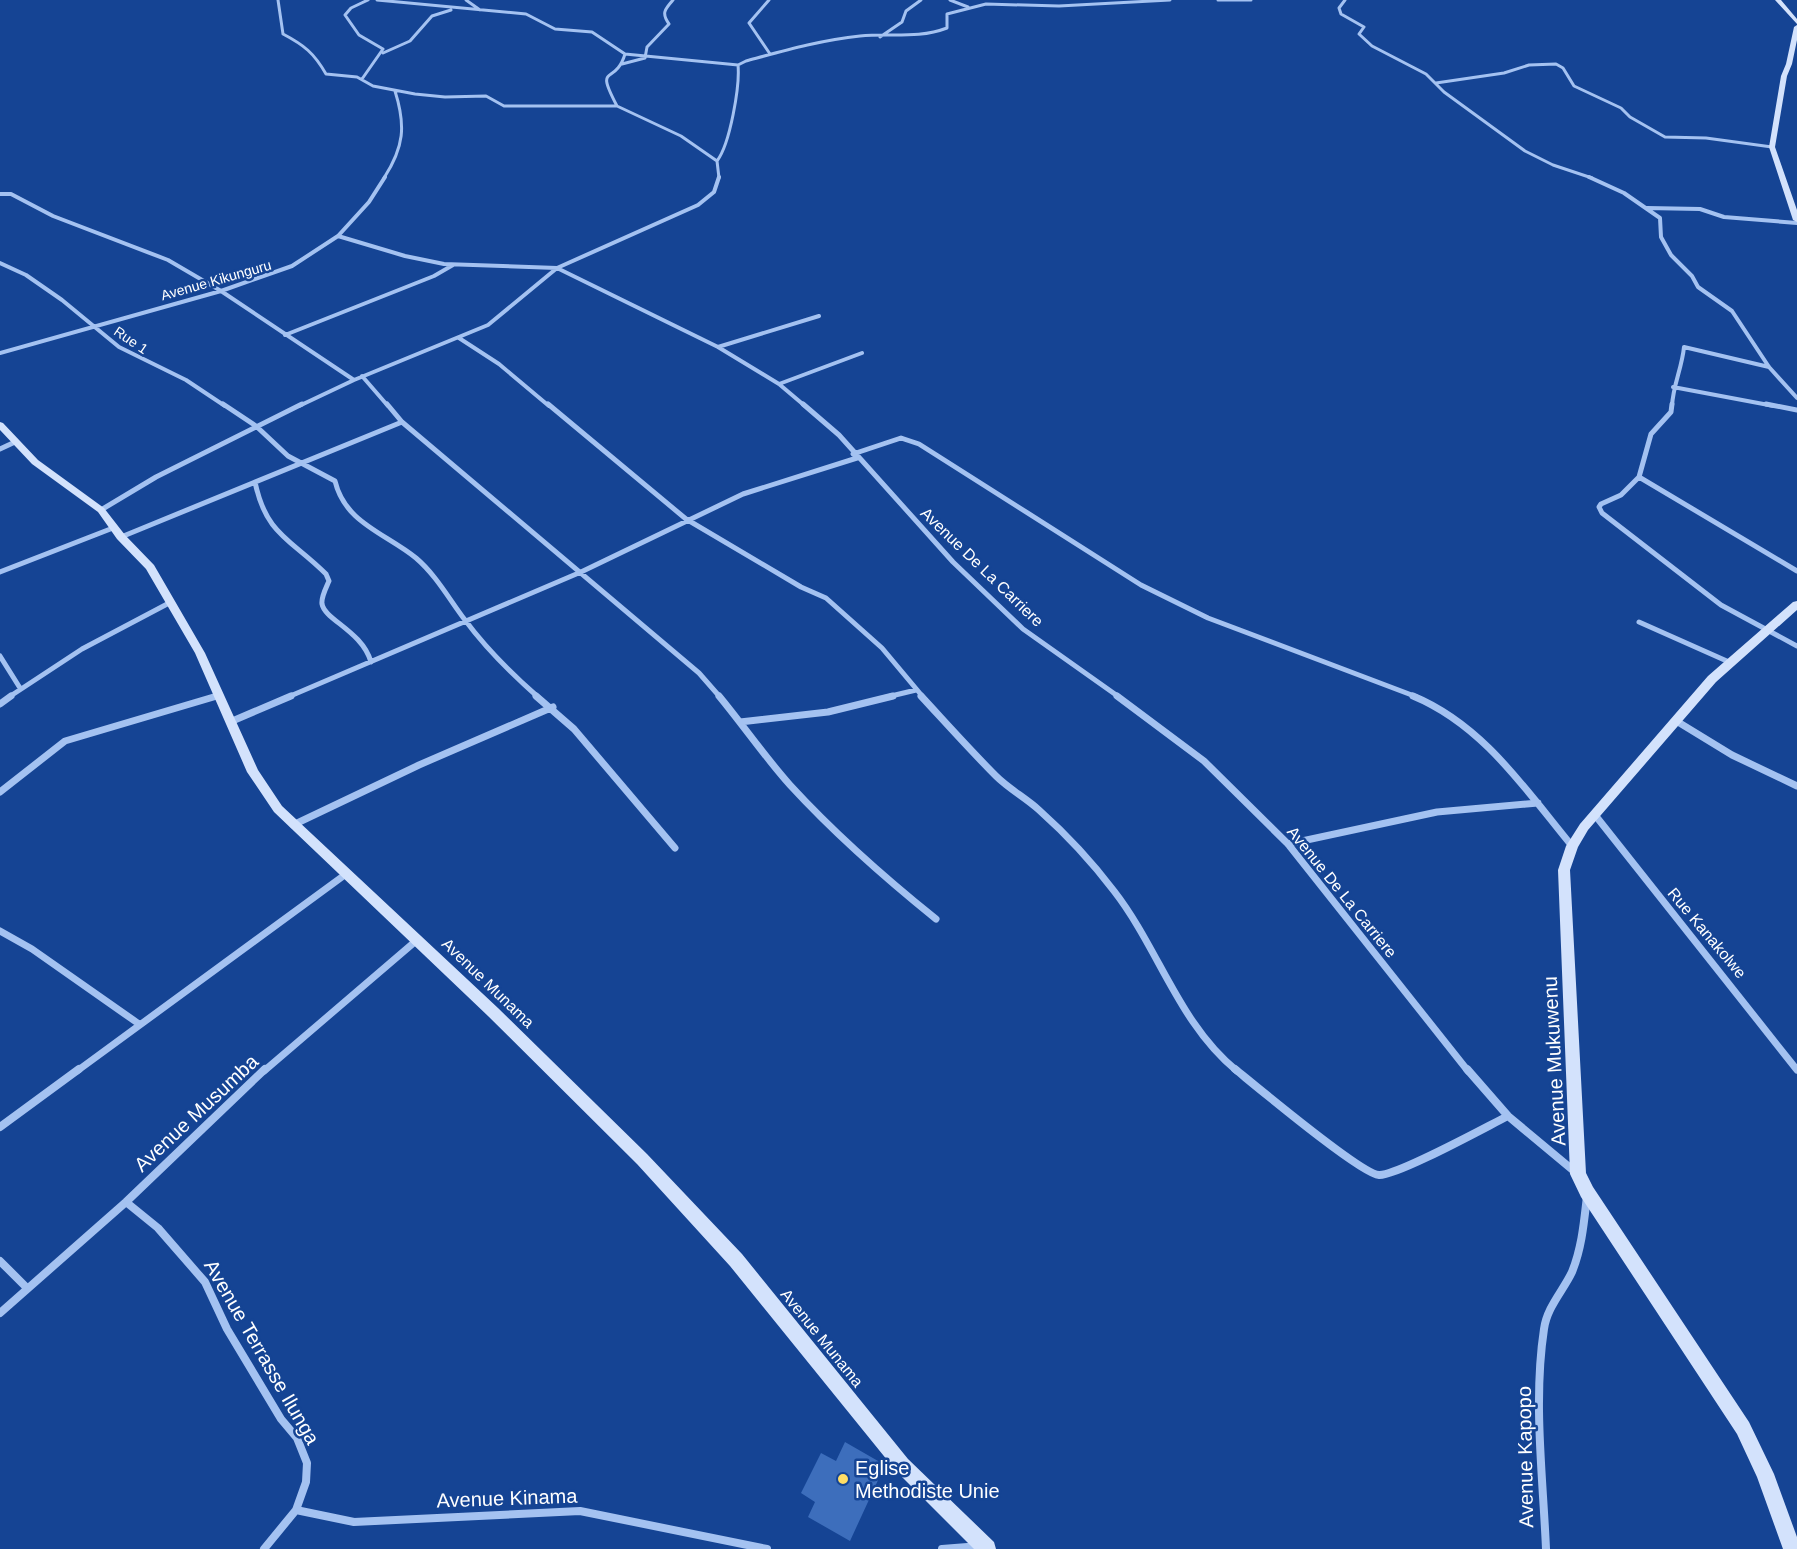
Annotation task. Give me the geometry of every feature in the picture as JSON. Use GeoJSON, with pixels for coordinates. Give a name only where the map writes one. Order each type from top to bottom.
{"type":"FeatureCollection","features":[{"type":"Feature","properties":{"kind":"street"},"geometry":{"type":"LineString","coordinates":[[101,510],[156,477],[256,426],[362,376],[459,338],[502,316],[557,268],[711,197],[720,178],[717,161],[681,136],[617,106],[504,106],[486,96],[445,97],[395,91],[373,86],[362,79],[326,74],[315,54],[305,45],[283,34],[278,0]]}},
{"type":"Feature","properties":{"kind":"street"},"geometry":{"type":"LineString","coordinates":[[368,0],[351,8],[345,15],[359,35],[378,45],[383,53]]}},
{"type":"Feature","properties":{"kind":"street"},"geometry":{"type":"LineString","coordinates":[[377,0],[526,14],[555,29],[586,30],[597,34],[625,54],[645,58],[738,65],[770,54],[848,38],[909,38],[941,31],[949,26],[947,14],[986,4],[1059,6],[1170,0]]}},
{"type":"Feature","properties":{"kind":"street"},"geometry":{"type":"LineString","coordinates":[[466,0],[480,10]]}},
{"type":"Feature","properties":{"kind":"street"},"geometry":{"type":"LineString","coordinates":[[645,58],[647,47],[669,24],[664,17],[664,11],[673,0]]}},
{"type":"Feature","properties":{"kind":"street"},"geometry":{"type":"LineString","coordinates":[[769,0],[768,4],[749,23],[770,54]]}},
{"type":"Feature","properties":{"kind":"street"},"geometry":{"type":"LineString","coordinates":[[880,37],[902,22],[906,10],[921,0]]}},
{"type":"Feature","properties":{"kind":"street"},"geometry":{"type":"LineString","coordinates":[[950,0],[969,7]]}},
{"type":"Feature","properties":{"kind":"street"},"geometry":{"type":"LineString","coordinates":[[1218,0],[1251,0]]}},
{"type":"Feature","properties":{"kind":"street"},"geometry":{"type":"LineString","coordinates":[[1345,0],[1339,8],[1341,14],[1364,27],[1359,34],[1372,46],[1426,74],[1478,119],[1525,151],[1565,170],[1580,173],[1603,183],[1647,208],[1662,220],[1661,237],[1671,255],[1692,276],[1698,287],[1732,311],[1769,367],[1797,398]]}},
{"type":"Feature","properties":{"kind":"street"},"geometry":{"type":"LineString","coordinates":[[1778,0],[1797,22]]}},
{"type":"Feature","properties":{"kind":"street"},"geometry":{"type":"LineString","coordinates":[[362,79],[383,53],[410,41],[432,16],[454,8]]}},
{"type":"Feature","properties":{"kind":"street"},"geometry":{"type":"LineString","coordinates":[[1647,208],[1700,209],[1724,216],[1797,222],[1772,147],[1784,76],[1797,27]]}},
{"type":"Feature","properties":{"kind":"street"},"geometry":{"type":"LineString","coordinates":[[622,64],[625,54]]}},
{"type":"Feature","properties":{"kind":"street"},"geometry":{"type":"LineString","coordinates":[[617,106],[605,83],[606,78],[622,64],[645,58]]}},
{"type":"Feature","properties":{"kind":"street"},"geometry":{"type":"LineString","coordinates":[[1436,83],[1504,73],[1529,65],[1556,64],[1563,68],[1571,84],[1621,108],[1634,119],[1665,137],[1706,138],[1772,147]]}},
{"type":"Feature","properties":{"kind":"street"},"geometry":{"type":"LineString","coordinates":[[717,161],[725,152],[731,131],[734,98],[739,77],[738,65]]}},
{"type":"Feature","properties":{"kind":"street","name":"Avenue Kikunguru"},"geometry":{"type":"LineString","coordinates":[[0,353],[221,291],[285,270],[338,236],[369,202],[400,151],[402,114],[395,91]]}},
{"type":"Feature","properties":{"kind":"street"},"geometry":{"type":"LineString","coordinates":[[0,194],[11,194],[53,216],[168,260],[221,291],[354,380]]}},
{"type":"Feature","properties":{"kind":"street","name":"Avenue De La Carriere"},"geometry":{"type":"LineString","coordinates":[[338,236],[405,256],[453,265],[557,268],[718,347],[779,384],[839,435],[855,456],[954,562],[1023,629],[1204,761],[1288,844],[1446,1046],[1508,1116],[1578,1174]]}},
{"type":"Feature","properties":{"kind":"street","name":"Rue 1"},"geometry":{"type":"LineString","coordinates":[[0,263],[26,275],[96,326],[119,347],[186,380],[256,426],[288,456],[335,481],[339,498],[356,518],[417,559],[441,586],[466,622],[531,691],[553,708],[574,729],[675,848]]}},
{"type":"Feature","properties":{"kind":"street"},"geometry":{"type":"LineString","coordinates":[[285,335],[434,276],[453,265]]}},
{"type":"Feature","properties":{"kind":"street"},"geometry":{"type":"LineString","coordinates":[[718,347],[819,316]]}},
{"type":"Feature","properties":{"kind":"street"},"geometry":{"type":"LineString","coordinates":[[459,338],[499,364],[686,519],[801,587],[826,598],[882,648],[916,690],[998,778],[1038,809],[1072,841],[1115,891],[1153,952],[1184,1010],[1220,1057],[1238,1074],[1368,1171],[1379,1174],[1400,1169],[1508,1116]]}},
{"type":"Feature","properties":{"kind":"street"},"geometry":{"type":"LineString","coordinates":[[1769,367],[1684,347],[1682,365],[1673,387],[1671,412],[1651,434],[1640,477],[1621,495],[1599,507],[1602,513],[1721,605],[1765,631],[1797,646]]}},
{"type":"Feature","properties":{"kind":"street"},"geometry":{"type":"LineString","coordinates":[[779,384],[862,353]]}},
{"type":"Feature","properties":{"kind":"street"},"geometry":{"type":"LineString","coordinates":[[362,376],[402,422],[699,673],[798,793],[882,877],[936,919]]}},
{"type":"Feature","properties":{"kind":"street"},"geometry":{"type":"LineString","coordinates":[[1673,387],[1797,410]]}},
{"type":"Feature","properties":{"kind":"street"},"geometry":{"type":"LineString","coordinates":[[0,572],[255,482],[402,422]]}},
{"type":"Feature","properties":{"kind":"street","name":"Avenue Munama"},"geometry":{"type":"LineString","coordinates":[[0,425],[35,462],[101,510],[117,532],[150,567],[200,653],[217,696],[253,772],[293,826],[417,940],[650,1168],[736,1260],[902,1465],[985,1547]]}},
{"type":"Feature","properties":{"kind":"street"},"geometry":{"type":"LineString","coordinates":[[230,722],[582,572],[635,548],[686,519],[761,488],[901,438],[919,444],[1141,585],[1208,618],[1416,697],[1449,714],[1475,733],[1538,803],[1572,846]]}},
{"type":"Feature","properties":{"kind":"street"},"geometry":{"type":"LineString","coordinates":[[0,449],[15,442]]}},
{"type":"Feature","properties":{"kind":"street"},"geometry":{"type":"LineString","coordinates":[[1640,477],[1797,571]]}},
{"type":"Feature","properties":{"kind":"street"},"geometry":{"type":"LineString","coordinates":[[255,482],[259,508],[266,521],[276,533],[316,563],[326,574],[329,581],[322,601],[323,609],[330,617],[357,634],[364,643],[371,662]]}},
{"type":"Feature","properties":{"kind":"street"},"geometry":{"type":"LineString","coordinates":[[0,704],[20,688],[92,642],[171,602]]}},
{"type":"Feature","properties":{"kind":"street","name":"Avenue Mukuwenu"},"geometry":{"type":"LineString","coordinates":[[1792,1549],[1765,1474],[1743,1428],[1587,1192],[1578,1174],[1564,870],[1572,846],[1595,815],[1678,722],[1702,691],[1729,662],[1797,604]]}},
{"type":"Feature","properties":{"kind":"street"},"geometry":{"type":"LineString","coordinates":[[1639,622],[1729,662]]}},
{"type":"Feature","properties":{"kind":"street"},"geometry":{"type":"LineString","coordinates":[[0,656],[20,688]]}},
{"type":"Feature","properties":{"kind":"street"},"geometry":{"type":"LineString","coordinates":[[740,722],[828,712],[916,690]]}},
{"type":"Feature","properties":{"kind":"street"},"geometry":{"type":"LineString","coordinates":[[0,792],[65,741],[217,696]]}},
{"type":"Feature","properties":{"kind":"street"},"geometry":{"type":"LineString","coordinates":[[293,826],[419,765],[553,708]]}},
{"type":"Feature","properties":{"kind":"street"},"geometry":{"type":"LineString","coordinates":[[1678,722],[1732,755],[1797,786]]}},
{"type":"Feature","properties":{"kind":"street"},"geometry":{"type":"LineString","coordinates":[[1288,844],[1437,812],[1538,803]]}},
{"type":"Feature","properties":{"kind":"street","name":"Rue Kanakolwe"},"geometry":{"type":"LineString","coordinates":[[1595,815],[1648,884],[1735,987],[1797,1070]]}},
{"type":"Feature","properties":{"kind":"street"},"geometry":{"type":"LineString","coordinates":[[0,1126],[346,874]]}},
{"type":"Feature","properties":{"kind":"street"},"geometry":{"type":"LineString","coordinates":[[0,931],[32,949],[139,1024]]}},
{"type":"Feature","properties":{"kind":"street","name":"Avenue Musumba"},"geometry":{"type":"LineString","coordinates":[[0,1312],[126,1202],[274,1061],[417,940]]}},
{"type":"Feature","properties":{"kind":"street","name":"Avenue Kapopo"},"geometry":{"type":"LineString","coordinates":[[1546,1549],[1539,1400],[1544,1328],[1556,1296],[1571,1274],[1582,1243],[1587,1192]]}},
{"type":"Feature","properties":{"kind":"street","name":"Avenue Terrasse Ilunga"},"geometry":{"type":"LineString","coordinates":[[126,1202],[158,1228],[205,1282],[227,1329],[281,1419],[297,1438],[308,1463],[306,1482],[296,1509]]}},
{"type":"Feature","properties":{"kind":"street"},"geometry":{"type":"LineString","coordinates":[[0,1261],[26,1287]]}},
{"type":"Feature","properties":{"kind":"street"},"geometry":{"type":"LineString","coordinates":[[264,1549],[296,1509]]}},
{"type":"Feature","properties":{"kind":"street","name":"Avenue Kinama"},"geometry":{"type":"LineString","coordinates":[[296,1509],[354,1522],[580,1511],[767,1549]]}},
{"type":"Feature","properties":{"kind":"street"},"geometry":{"type":"LineString","coordinates":[[942,1549],[985,1547]]}},
{"type":"Feature","properties":{"kind":"building","name":"Eglise Methodiste Unie"},"geometry":{"type":"Polygon","coordinates":[[[845,1442],[885,1465],[850,1541],[808,1517],[815,1502],[801,1493],[821,1453],[836,1461],[845,1442]]]}},
{"type":"Feature","properties":{"kind":"place","name":"Eglise Methodiste Unie"},"geometry":{"type":"Point","coordinates":[843,1479]}}]}
